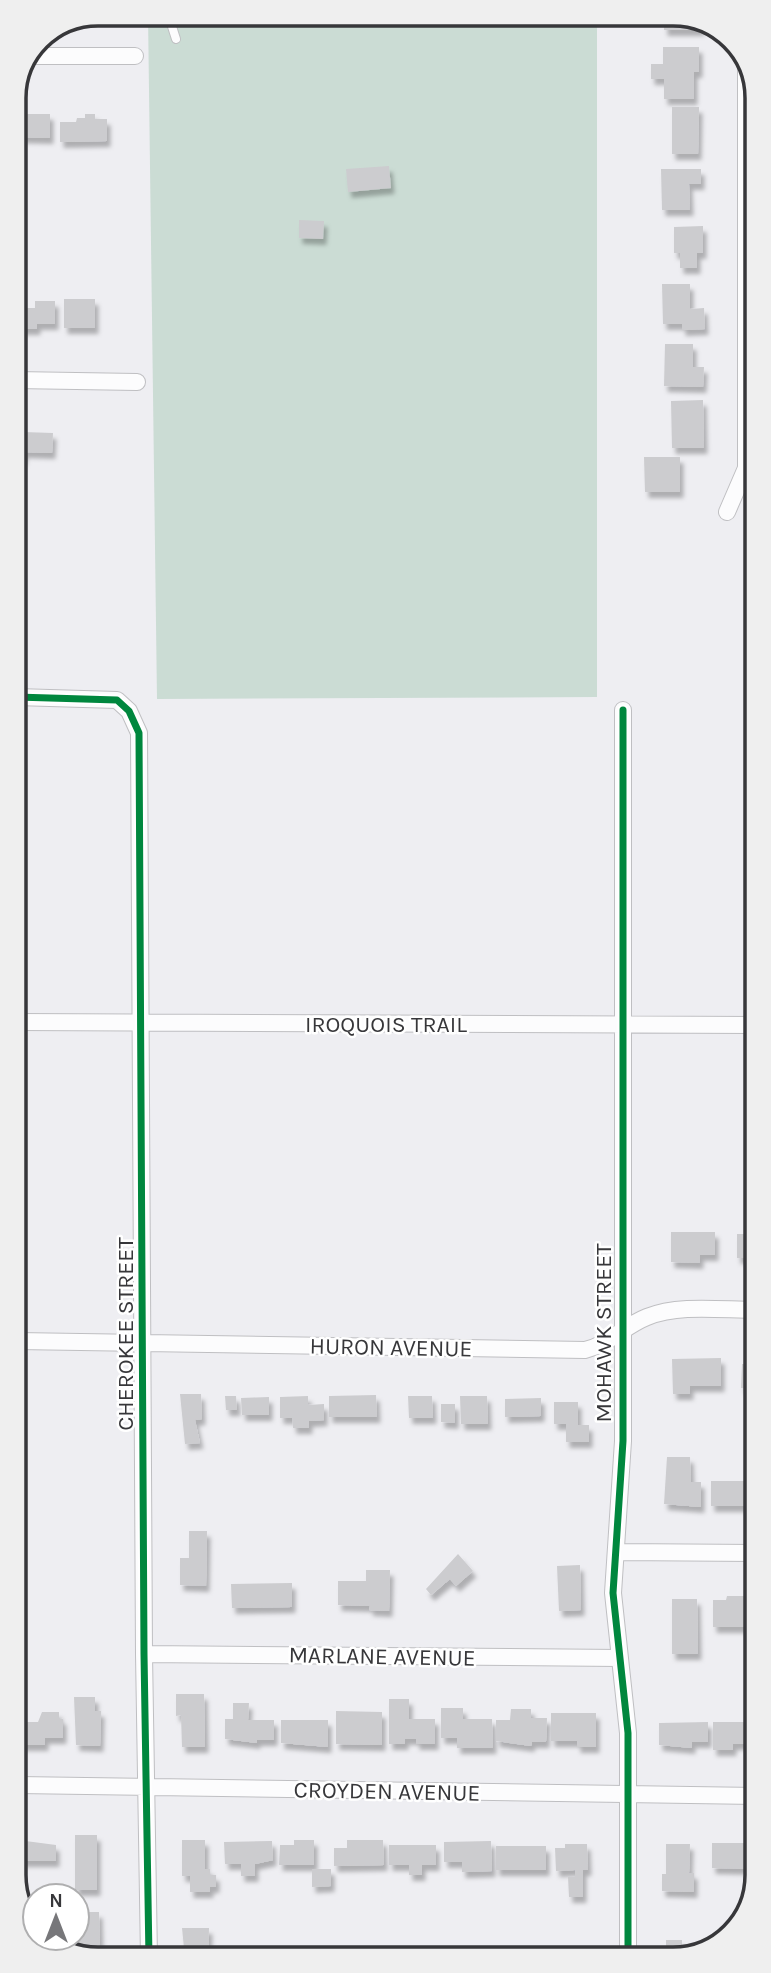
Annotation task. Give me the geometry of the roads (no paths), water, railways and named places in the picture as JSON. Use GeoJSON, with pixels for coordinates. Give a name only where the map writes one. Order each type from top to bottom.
{"type":"FeatureCollection","features":[{"type":"Feature","properties":{"kind":"street"},"geometry":{"type":"LineString","coordinates":[[40,56],[135,56]]}},
{"type":"Feature","properties":{"kind":"street"},"geometry":{"type":"LineString","coordinates":[[26,380],[137,382]]}},
{"type":"Feature","properties":{"kind":"street"},"geometry":{"type":"LineString","coordinates":[[727,512],[745,470]]}},
{"type":"Feature","properties":{"kind":"street","name":"CHEROKEE STREET"},"geometry":{"type":"LineString","coordinates":[[26,697],[117,700],[129,711],[139,733],[145,1342],[144,1654],[149,1947]]}},
{"type":"Feature","properties":{"kind":"street","name":"MOHAWK STREET"},"geometry":{"type":"LineString","coordinates":[[623,710],[624,1025],[620,1333],[623,1441],[614,1593],[628,1733],[628,1947]]}},
{"type":"Feature","properties":{"kind":"street","name":"IROQUOIS TRAIL"},"geometry":{"type":"LineString","coordinates":[[26,1022],[745,1025]]}},
{"type":"Feature","properties":{"kind":"street","name":"HURON AVENUE"},"geometry":{"type":"LineString","coordinates":[[26,1341],[569,1350],[598,1347],[646,1317],[659,1313],[745,1310]]}},
{"type":"Feature","properties":{"kind":"street"},"geometry":{"type":"LineString","coordinates":[[617,1552],[745,1553]]}},
{"type":"Feature","properties":{"kind":"street","name":"MARLANE AVENUE"},"geometry":{"type":"LineString","coordinates":[[144,1654],[620,1658]]}},
{"type":"Feature","properties":{"kind":"street","name":"CROYDEN AVENUE"},"geometry":{"type":"LineString","coordinates":[[26,1785],[745,1796]]}},
{"type":"Feature","properties":{"kind":"lane"},"geometry":{"type":"LineString","coordinates":[[172,26],[176,39]]}}]}
